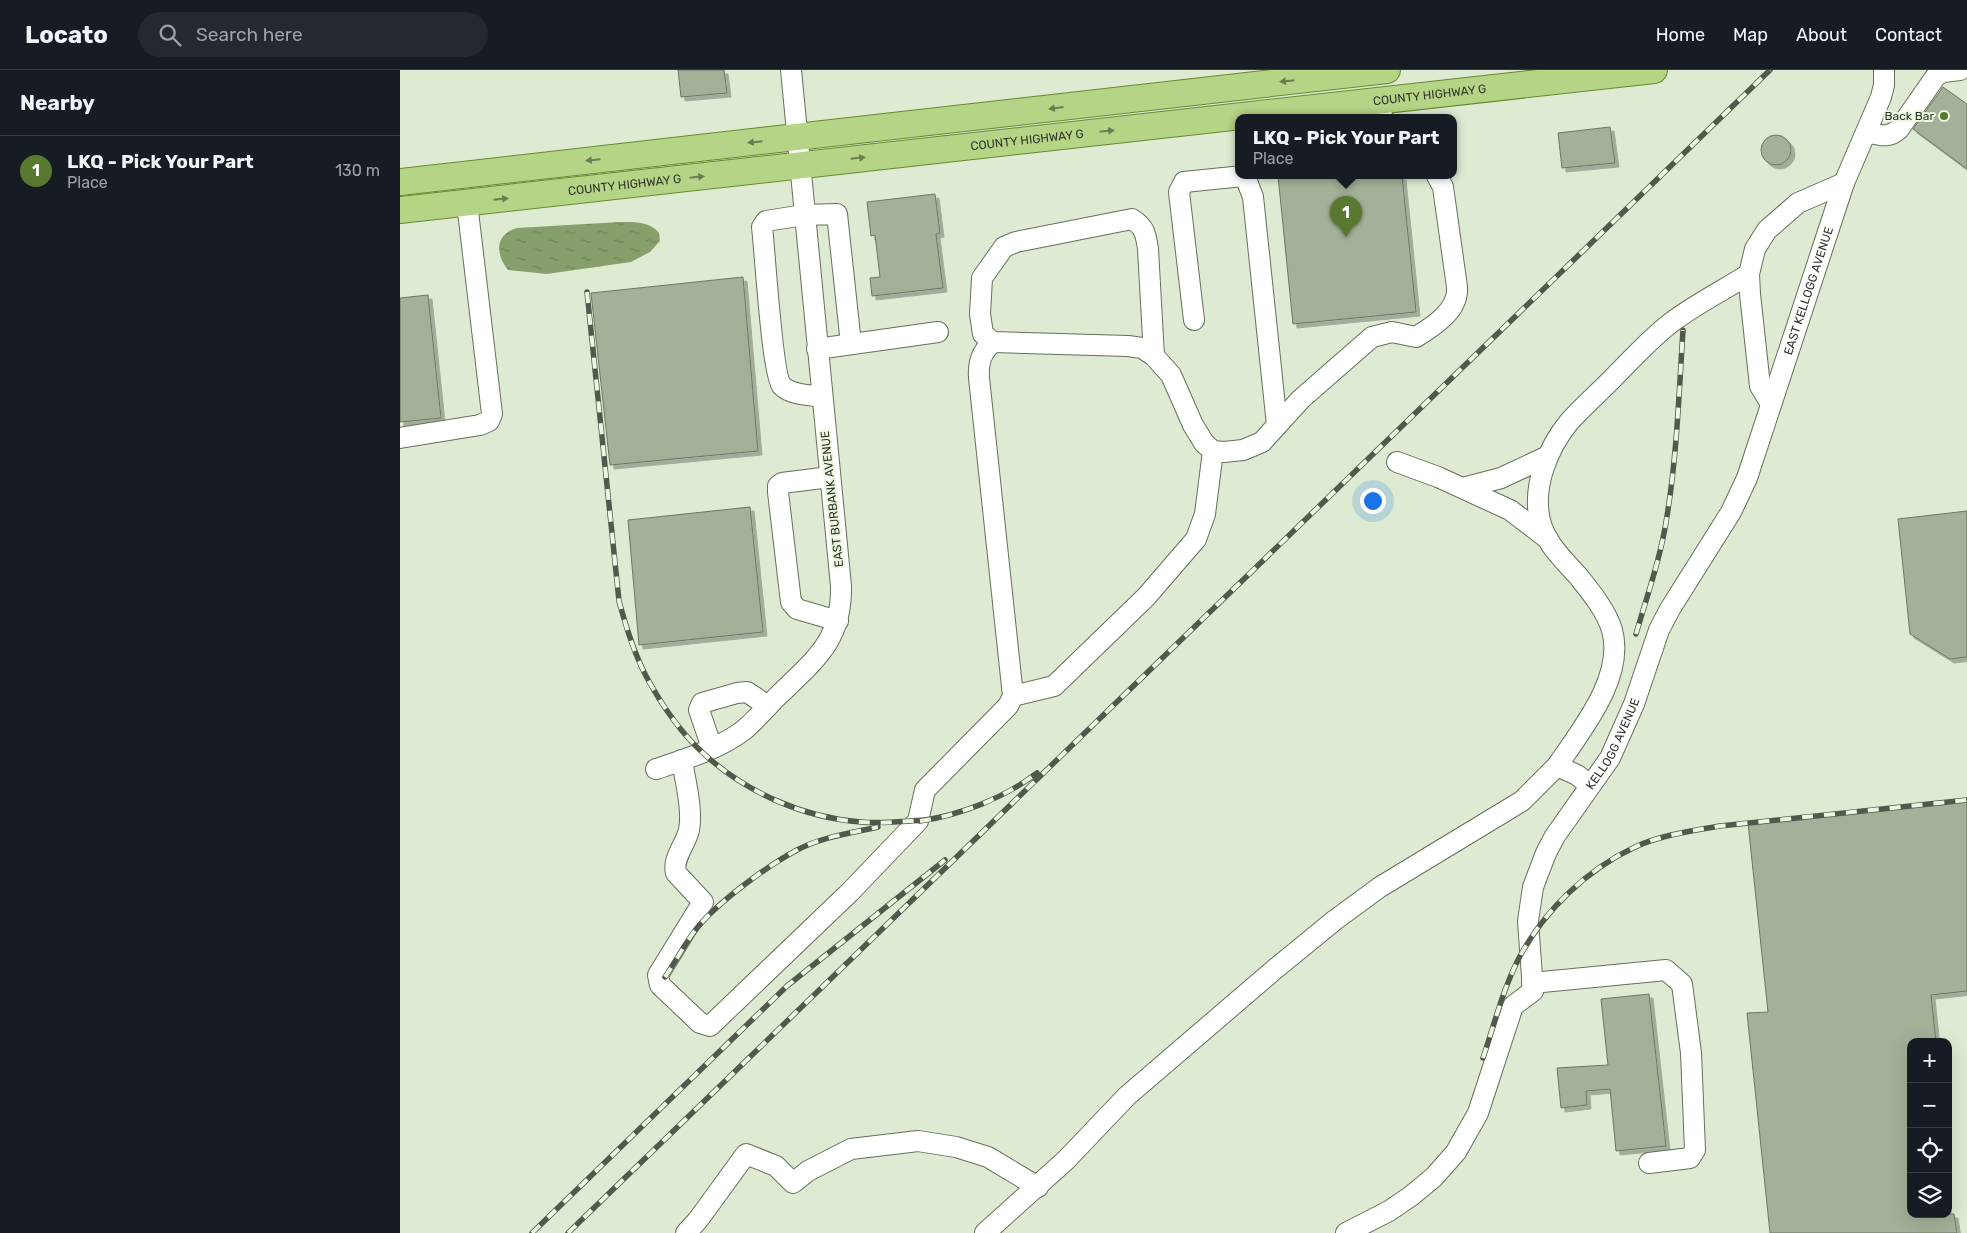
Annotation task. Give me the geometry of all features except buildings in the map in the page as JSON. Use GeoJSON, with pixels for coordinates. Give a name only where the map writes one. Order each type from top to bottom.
{"type":"FeatureCollection","features":[{"type":"Feature","properties":{"kind":"main road"},"geometry":{"type":"LineString","coordinates":[[400,182],[1387,70]]}},
{"type":"Feature","properties":{"kind":"main road","name":"COUNTY HIGHWAY G"},"geometry":{"type":"LineString","coordinates":[[1304,114],[1382,110],[1617,72],[1648,70]]}},
{"type":"Feature","properties":{"kind":"main road"},"geometry":{"type":"LineString","coordinates":[[1261,84],[1265,114]]}},
{"type":"Feature","properties":{"kind":"main road","name":"COUNTY HIGHWAY G"},"geometry":{"type":"LineString","coordinates":[[400,210],[799,165],[1235,119]]}},
{"type":"Feature","properties":{"kind":"street","name":"EAST BURBANK AVENUE"},"geometry":{"type":"LineString","coordinates":[[656,769],[712,748],[743,730],[815,660],[838,621],[841,586],[790,70]]}},
{"type":"Feature","properties":{"kind":"street","name":"EAST KELLOGG AVENUE"},"geometry":{"type":"LineString","coordinates":[[1731,512],[1747,478],[1844,183],[1881,97],[1884,86],[1884,70]]}},
{"type":"Feature","properties":{"kind":"street"},"geometry":{"type":"LineString","coordinates":[[1867,132],[1884,137],[1892,135],[1899,129],[1936,76],[1943,72],[1960,70]]}},
{"type":"Feature","properties":{"kind":"street"},"geometry":{"type":"LineString","coordinates":[[1194,320],[1179,192],[1184,182],[1235,177]]}},
{"type":"Feature","properties":{"kind":"street"},"geometry":{"type":"LineString","coordinates":[[1245,179],[1253,197],[1277,425]]}},
{"type":"Feature","properties":{"kind":"street"},"geometry":{"type":"LineString","coordinates":[[1154,356],[1147,240],[1145,231],[1140,224],[1132,219],[1016,242],[1004,248],[982,278],[981,321],[983,334],[993,342],[1142,348],[1154,356],[1171,375],[1193,425],[1204,443],[1213,451],[1243,450],[1262,442],[1301,399],[1372,337],[1392,332],[1416,337],[1452,309],[1456,300],[1457,287],[1443,187],[1439,179]]}},
{"type":"Feature","properties":{"kind":"street"},"geometry":{"type":"LineString","coordinates":[[1771,404],[1760,386],[1749,274],[1755,249],[1768,230],[1798,203],[1844,183]]}},
{"type":"Feature","properties":{"kind":"street"},"geometry":{"type":"LineString","coordinates":[[400,438],[480,425],[489,421],[492,414],[466,203]]}},
{"type":"Feature","properties":{"kind":"street"},"geometry":{"type":"LineString","coordinates":[[822,397],[789,391],[783,386],[777,373],[762,227],[766,221],[804,214],[837,214],[850,344]]}},
{"type":"Feature","properties":{"kind":"street"},"geometry":{"type":"LineString","coordinates":[[985,1233],[1038,1187],[1092,1134],[1127,1096],[1320,932],[1380,887],[1522,801],[1557,766],[1591,716],[1603,694],[1611,670],[1613,648],[1612,630],[1605,614],[1594,596],[1559,556],[1548,540],[1540,521],[1538,498],[1541,478],[1548,456],[1569,422],[1672,322],[1749,274]]}},
{"type":"Feature","properties":{"kind":"street"},"geometry":{"type":"LineString","coordinates":[[817,348],[938,332]]}},
{"type":"Feature","properties":{"kind":"street"},"geometry":{"type":"LineString","coordinates":[[682,760],[690,820],[689,830],[675,869],[676,873],[703,902],[658,975],[660,985],[700,1023],[710,1026],[850,892],[918,821],[925,790],[1008,706],[1013,696],[978,366],[986,347],[993,342]]}},
{"type":"Feature","properties":{"kind":"street"},"geometry":{"type":"LineString","coordinates":[[1013,696],[1054,686],[1146,597],[1196,540],[1205,514],[1213,451]]}},
{"type":"Feature","properties":{"kind":"street"},"geometry":{"type":"LineString","coordinates":[[1463,488],[1501,478],[1548,456]]}},
{"type":"Feature","properties":{"kind":"street"},"geometry":{"type":"LineString","coordinates":[[1397,462],[1438,477],[1510,510],[1548,540]]}},
{"type":"Feature","properties":{"kind":"street"},"geometry":{"type":"LineString","coordinates":[[830,477],[782,483],[778,486],[778,492],[791,602],[797,609],[838,621]]}},
{"type":"Feature","properties":{"kind":"street","name":"KELLOGG AVENUE"},"geometry":{"type":"LineString","coordinates":[[1532,983],[1528,921],[1533,887],[1546,853],[1555,836],[1610,758],[1634,704],[1659,630],[1670,609],[1731,512]]}},
{"type":"Feature","properties":{"kind":"street"},"geometry":{"type":"LineString","coordinates":[[712,748],[699,710],[702,703],[737,692],[747,692],[768,706]]}},
{"type":"Feature","properties":{"kind":"street"},"geometry":{"type":"LineString","coordinates":[[1557,766],[1577,775],[1590,785]]}},
{"type":"Feature","properties":{"kind":"street"},"geometry":{"type":"LineString","coordinates":[[1346,1233],[1389,1211],[1410,1196],[1434,1176],[1456,1152],[1478,1113],[1513,1006],[1533,991],[1532,983],[1666,970],[1682,984],[1691,1053],[1695,1150],[1690,1158],[1648,1163]]}},
{"type":"Feature","properties":{"kind":"street"},"geometry":{"type":"LineString","coordinates":[[686,1233],[698,1220],[746,1154],[776,1166],[793,1183],[808,1171],[851,1149],[918,1141],[988,1156],[1038,1187]]}},
{"type":"Feature","properties":{"kind":"water"},"geometry":{"type":"Polygon","coordinates":[[[620,222],[641,223],[651,226],[659,233],[660,241],[650,252],[631,262],[547,274],[508,270],[499,251],[499,245],[504,235],[517,228],[620,222]]]}},
{"type":"Feature","properties":{"kind":"railway"},"geometry":{"type":"LineString","coordinates":[[568,1233],[1770,70]]}},
{"type":"Feature","properties":{"kind":"railway"},"geometry":{"type":"LineString","coordinates":[[587,292],[619,601],[627,630],[638,658],[658,697],[686,736],[703,753],[737,780],[776,801],[818,815],[861,822],[926,820]]}},
{"type":"Feature","properties":{"kind":"railway"},"geometry":{"type":"LineString","coordinates":[[1636,634],[1657,561],[1667,516],[1675,447],[1683,330]]}},
{"type":"Feature","properties":{"kind":"railway"},"geometry":{"type":"LineString","coordinates":[[920,821],[966,810],[982,804],[1011,790],[1037,773]]}},
{"type":"Feature","properties":{"kind":"railway"},"geometry":{"type":"LineString","coordinates":[[1483,1058],[1508,982],[1529,941],[1554,908],[1568,894],[1583,880],[1617,856],[1655,839],[1720,826],[1967,800]]}},
{"type":"Feature","properties":{"kind":"railway"},"geometry":{"type":"LineString","coordinates":[[665,977],[697,928],[706,918],[730,896],[758,875],[806,846],[836,836],[878,827]]}},
{"type":"Feature","properties":{"kind":"railway"},"geometry":{"type":"LineString","coordinates":[[532,1233],[787,986],[945,860]]}},
{"type":"Feature","properties":{"kind":"place","name":"Back Bar"},"geometry":{"type":"Point","coordinates":[1944,116]}},
{"type":"Feature","properties":{"kind":"place","name":"LKQ - Pick Your Part"},"geometry":{"type":"Point","coordinates":[1346,237]}}]}
